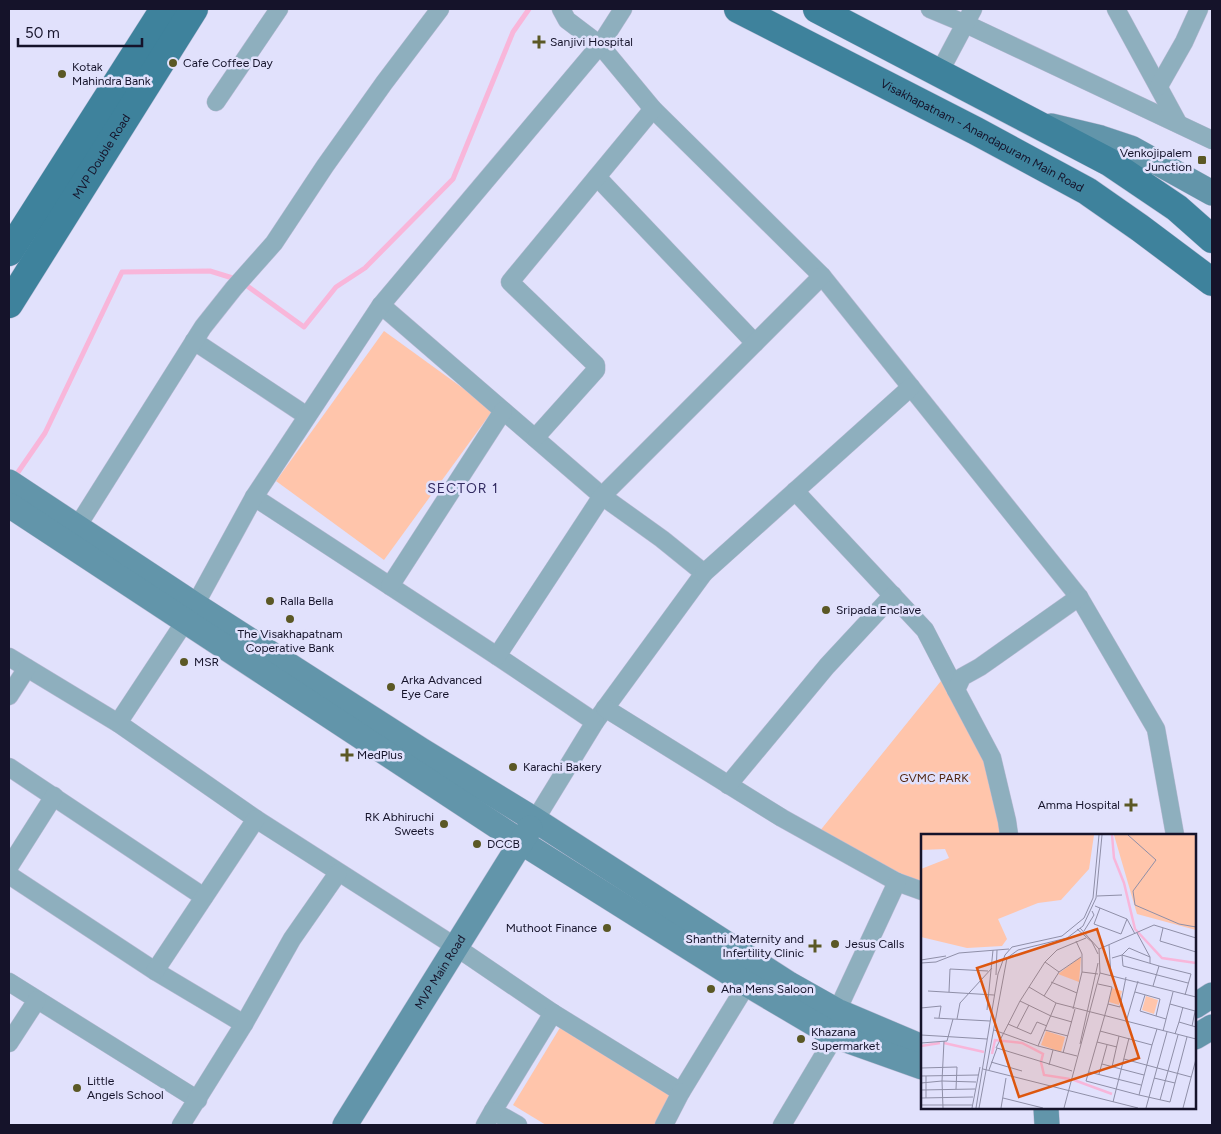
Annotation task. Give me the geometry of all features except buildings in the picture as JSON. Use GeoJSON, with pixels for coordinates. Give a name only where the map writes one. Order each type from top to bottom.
{"type":"FeatureCollection","features":[{"type":"Feature","properties":{"kind":"main road","name":"MVP Double Road"},"geometry":{"type":"LineString","coordinates":[[10,301],[164,9]]}},
{"type":"Feature","properties":{"kind":"main road","name":"MVP Double Road"},"geometry":{"type":"LineString","coordinates":[[9,252],[93,145],[194,9]]}},
{"type":"Feature","properties":{"kind":"main road","name":"Visakhapatnam - Anandapuram Main Road"},"geometry":{"type":"LineString","coordinates":[[738,9],[976,131],[1087,191],[1212,282]]}},
{"type":"Feature","properties":{"kind":"main road"},"geometry":{"type":"LineString","coordinates":[[817,9],[1109,162],[1177,208],[1212,239]]}},
{"type":"Feature","properties":{"kind":"street"},"geometry":{"type":"LineString","coordinates":[[216,102],[279,9]]}},
{"type":"Feature","properties":{"kind":"street"},"geometry":{"type":"LineString","coordinates":[[78,527],[194,342],[234,288],[274,243],[330,158],[440,9]]}},
{"type":"Feature","properties":{"kind":"street"},"geometry":{"type":"LineString","coordinates":[[561,9],[568,20],[600,45],[653,109],[822,276],[1079,597],[1156,729],[1175,834]]}},
{"type":"Feature","properties":{"kind":"street"},"geometry":{"type":"LineString","coordinates":[[118,723],[190,613],[254,498],[381,305],[600,45],[623,9]]}},
{"type":"Feature","properties":{"kind":"street"},"geometry":{"type":"LineString","coordinates":[[930,9],[970,16],[1212,140]]}},
{"type":"Feature","properties":{"kind":"street"},"geometry":{"type":"LineString","coordinates":[[1116,9],[1178,124]]}},
{"type":"Feature","properties":{"kind":"street"},"geometry":{"type":"LineString","coordinates":[[1159,86],[1184,42],[1199,9]]}},
{"type":"Feature","properties":{"kind":"street"},"geometry":{"type":"LineString","coordinates":[[939,73],[970,16]]}},
{"type":"Feature","properties":{"kind":"street"},"geometry":{"type":"LineString","coordinates":[[535,438],[596,370],[596,365],[510,282],[653,109]]}},
{"type":"Feature","properties":{"kind":"street"},"geometry":{"type":"LineString","coordinates":[[1034,122],[1080,132],[1132,148],[1212,193]]}},
{"type":"Feature","properties":{"kind":"street"},"geometry":{"type":"LineString","coordinates":[[597,177],[755,343]]}},
{"type":"Feature","properties":{"kind":"street"},"geometry":{"type":"LineString","coordinates":[[497,656],[602,496],[822,276]]}},
{"type":"Feature","properties":{"kind":"street"},"geometry":{"type":"LineString","coordinates":[[381,305],[602,496],[662,539],[704,573]]}},
{"type":"Feature","properties":{"kind":"street"},"geometry":{"type":"LineString","coordinates":[[194,342],[307,416]]}},
{"type":"Feature","properties":{"kind":"street"},"geometry":{"type":"LineString","coordinates":[[535,820],[600,715],[704,573],[911,387]]}},
{"type":"Feature","properties":{"kind":"street"},"geometry":{"type":"LineString","coordinates":[[390,586],[503,411]]}},
{"type":"Feature","properties":{"kind":"street"},"geometry":{"type":"LineString","coordinates":[[9,482],[78,527],[190,613],[521,842],[747,984],[836,1024],[921,1066]]}},
{"type":"Feature","properties":{"kind":"street"},"geometry":{"type":"LineString","coordinates":[[795,492],[925,630],[992,758],[1008,821],[1009,834]]}},
{"type":"Feature","properties":{"kind":"street"},"geometry":{"type":"LineString","coordinates":[[254,498],[497,656],[897,882],[921,890]]}},
{"type":"Feature","properties":{"kind":"street"},"geometry":{"type":"LineString","coordinates":[[9,505],[535,820],[789,984],[836,1024],[921,1047]]}},
{"type":"Feature","properties":{"kind":"street"},"geometry":{"type":"LineString","coordinates":[[728,785],[826,666],[893,596]]}},
{"type":"Feature","properties":{"kind":"street"},"geometry":{"type":"LineString","coordinates":[[956,690],[962,677],[980,667],[1079,597]]}},
{"type":"Feature","properties":{"kind":"street"},"geometry":{"type":"LineString","coordinates":[[9,657],[118,723],[256,819],[338,873],[456,947],[553,1013],[681,1092]]}},
{"type":"Feature","properties":{"kind":"street"},"geometry":{"type":"LineString","coordinates":[[9,696],[27,668]]}},
{"type":"Feature","properties":{"kind":"street"},"geometry":{"type":"LineString","coordinates":[[9,767],[204,898]]}},
{"type":"Feature","properties":{"kind":"street"},"geometry":{"type":"LineString","coordinates":[[9,867],[54,796]]}},
{"type":"Feature","properties":{"kind":"street"},"geometry":{"type":"LineString","coordinates":[[155,972],[256,819]]}},
{"type":"Feature","properties":{"kind":"street","name":"MVP Main Road"},"geometry":{"type":"LineString","coordinates":[[350,1123],[535,820]]}},
{"type":"Feature","properties":{"kind":"street"},"geometry":{"type":"LineString","coordinates":[[181,1125],[244,1024],[292,939],[338,873]]}},
{"type":"Feature","properties":{"kind":"street"},"geometry":{"type":"LineString","coordinates":[[9,875],[155,972],[244,1024]]}},
{"type":"Feature","properties":{"kind":"street"},"geometry":{"type":"LineString","coordinates":[[783,1125],[836,1024],[897,882]]}},
{"type":"Feature","properties":{"kind":"street"},"geometry":{"type":"LineString","coordinates":[[9,982],[198,1100]]}},
{"type":"Feature","properties":{"kind":"street"},"geometry":{"type":"LineString","coordinates":[[664,1125],[681,1092],[747,984]]}},
{"type":"Feature","properties":{"kind":"street"},"geometry":{"type":"LineString","coordinates":[[1196,1005],[1212,995]]}},
{"type":"Feature","properties":{"kind":"street"},"geometry":{"type":"LineString","coordinates":[[9,1043],[37,1000]]}},
{"type":"Feature","properties":{"kind":"street"},"geometry":{"type":"LineString","coordinates":[[518,1125],[489,1118],[553,1013]]}},
{"type":"Feature","properties":{"kind":"street"},"geometry":{"type":"LineString","coordinates":[[1196,1036],[1212,1027]]}},
{"type":"Feature","properties":{"kind":"street"},"geometry":{"type":"LineString","coordinates":[[1046,1109],[1047,1125]]}},
{"type":"Feature","properties":{"kind":"green space"},"geometry":{"type":"Polygon","coordinates":[[[384,331],[493,410],[384,560],[276,481],[384,331]]]}},
{"type":"Feature","properties":{"kind":"green space","name":"GVMC PARK"},"geometry":{"type":"Polygon","coordinates":[[[945,676],[988,758],[1006,834],[921,834],[921,885],[819,832],[945,676]]]}},
{"type":"Feature","properties":{"kind":"green space"},"geometry":{"type":"Polygon","coordinates":[[[561,1026],[674,1095],[655,1125],[546,1125],[513,1105],[561,1026]]]}},
{"type":"Feature","properties":{"kind":"waterway"},"geometry":{"type":"LineString","coordinates":[[14,478],[45,433],[122,272],[210,271],[239,280],[304,327],[336,287],[365,268],[453,179],[513,32],[529,9]]}},
{"type":"Feature","properties":{"kind":"place","name":"Sanjivi Hospital"},"geometry":{"type":"Point","coordinates":[539,42]}},
{"type":"Feature","properties":{"kind":"place","name":"Cafe Coffee Day"},"geometry":{"type":"Point","coordinates":[173,63]}},
{"type":"Feature","properties":{"kind":"place","name":"Kotak Mahindra Bank"},"geometry":{"type":"Point","coordinates":[62,74]}},
{"type":"Feature","properties":{"kind":"place","name":"Venkojipalem Junction"},"geometry":{"type":"Point","coordinates":[1202,160]}},
{"type":"Feature","properties":{"kind":"place","name":"Ralla Bella"},"geometry":{"type":"Point","coordinates":[270,601]}},
{"type":"Feature","properties":{"kind":"place","name":"Sripada Enclave"},"geometry":{"type":"Point","coordinates":[826,610]}},
{"type":"Feature","properties":{"kind":"place","name":"The Visakhapatnam Coperative Bank"},"geometry":{"type":"Point","coordinates":[290,619]}},
{"type":"Feature","properties":{"kind":"place","name":"MSR"},"geometry":{"type":"Point","coordinates":[184,662]}},
{"type":"Feature","properties":{"kind":"place","name":"Arka Advanced Eye Care"},"geometry":{"type":"Point","coordinates":[391,687]}},
{"type":"Feature","properties":{"kind":"place","name":"MedPlus"},"geometry":{"type":"Point","coordinates":[347,755]}},
{"type":"Feature","properties":{"kind":"place","name":"Karachi Bakery"},"geometry":{"type":"Point","coordinates":[513,767]}},
{"type":"Feature","properties":{"kind":"place","name":"Amma Hospital"},"geometry":{"type":"Point","coordinates":[1131,805]}},
{"type":"Feature","properties":{"kind":"place","name":"RK Abhiruchi Sweets"},"geometry":{"type":"Point","coordinates":[444,824]}},
{"type":"Feature","properties":{"kind":"place","name":"DCCB"},"geometry":{"type":"Point","coordinates":[477,844]}},
{"type":"Feature","properties":{"kind":"place","name":"Muthoot Finance"},"geometry":{"type":"Point","coordinates":[607,928]}},
{"type":"Feature","properties":{"kind":"place","name":"Jesus Calls"},"geometry":{"type":"Point","coordinates":[835,944]}},
{"type":"Feature","properties":{"kind":"place","name":"Shanthi Maternity and Infertility Clinic"},"geometry":{"type":"Point","coordinates":[815,946]}},
{"type":"Feature","properties":{"kind":"place","name":"Aha Mens Saloon"},"geometry":{"type":"Point","coordinates":[711,989]}},
{"type":"Feature","properties":{"kind":"place","name":"Khazana Supermarket"},"geometry":{"type":"Point","coordinates":[801,1039]}},
{"type":"Feature","properties":{"kind":"place","name":"Little Angels School"},"geometry":{"type":"Point","coordinates":[77,1088]}},
{"type":"Feature","properties":{"kind":"district","name":"SECTOR 1"},"geometry":{"type":"Point","coordinates":[463,488]}}]}
